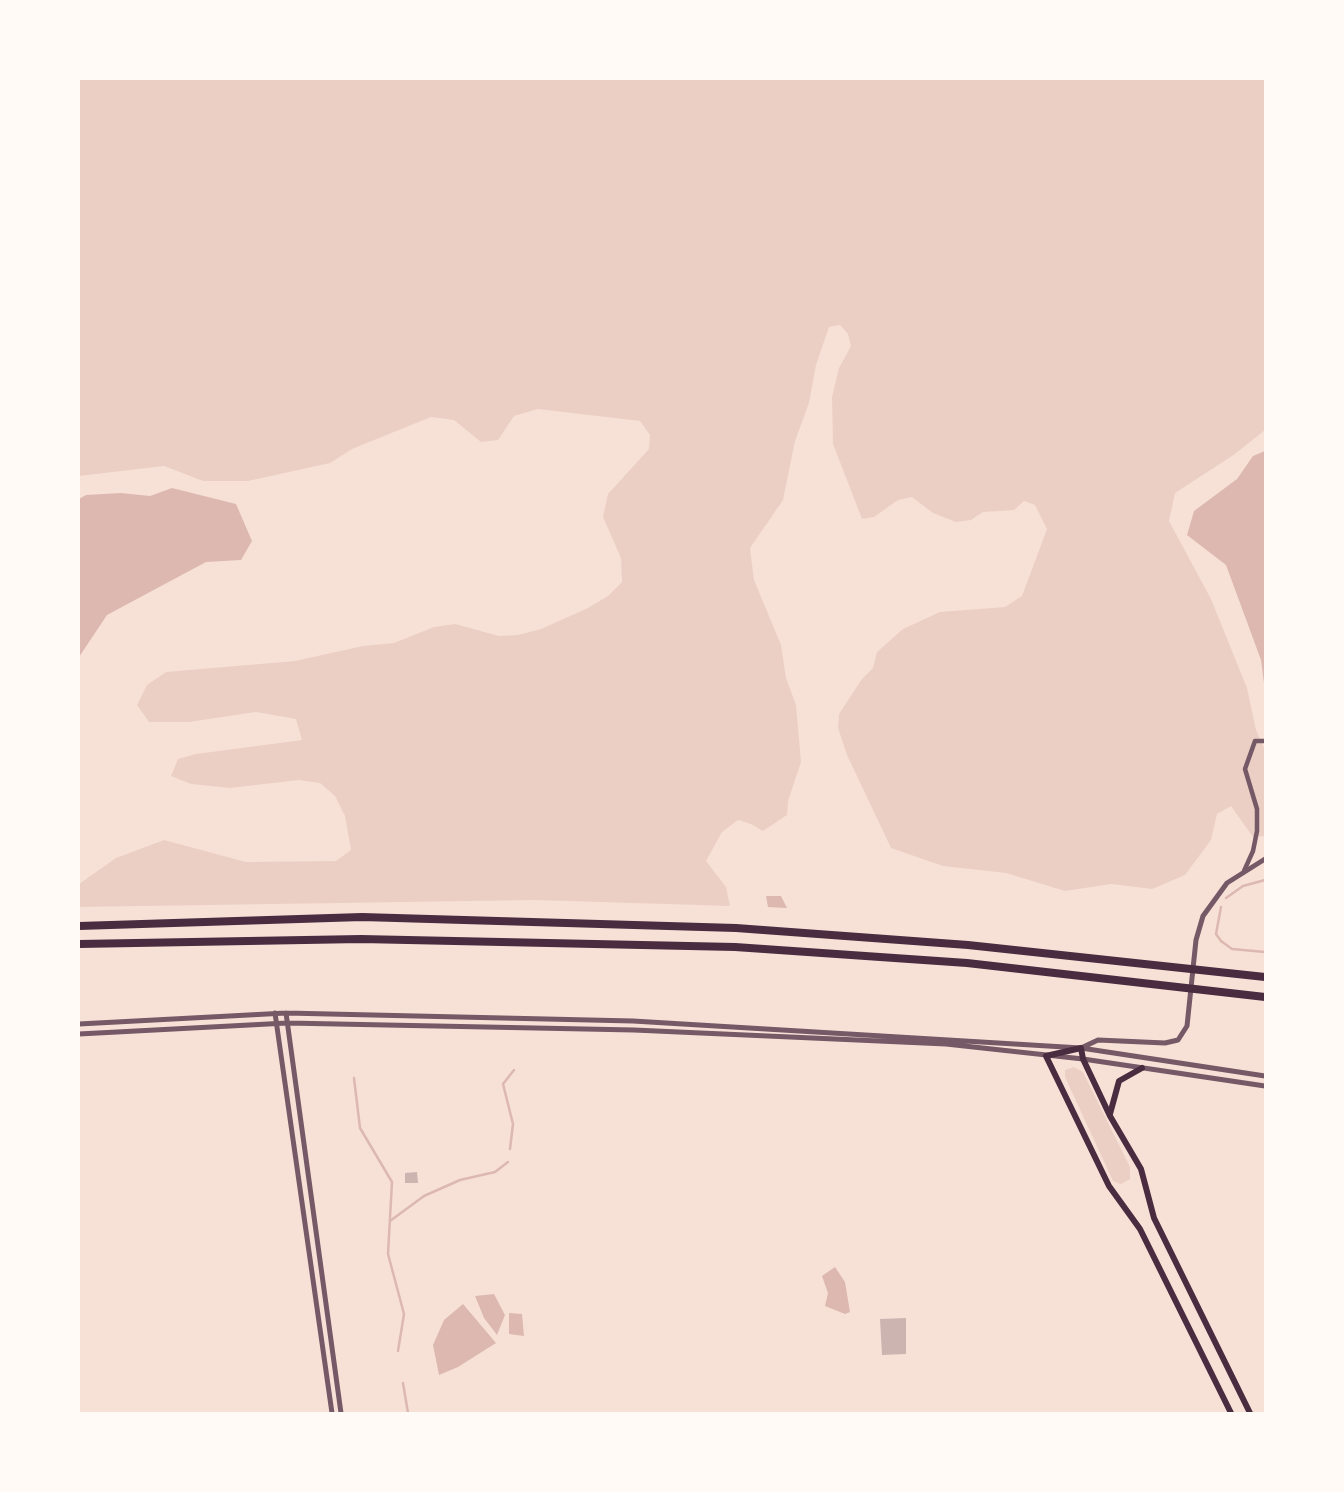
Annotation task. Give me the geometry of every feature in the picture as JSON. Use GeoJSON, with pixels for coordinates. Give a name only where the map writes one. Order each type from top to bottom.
{"type":"FeatureCollection","features":[{"type":"Feature","properties":{"kind":"highway"},"geometry":{"type":"LineString","coordinates":[[79,926],[362,917],[736,928],[968,944],[1265,977]]}},
{"type":"Feature","properties":{"kind":"highway"},"geometry":{"type":"LineString","coordinates":[[79,944],[181,940],[374,939],[735,947],[967,963],[1265,997]]}},
{"type":"Feature","properties":{"kind":"main road"},"geometry":{"type":"LineString","coordinates":[[1231,1413],[1140,1229],[1109,1186],[1046,1056],[1081,1048],[1083,1059],[1110,1116],[1141,1169],[1154,1218],[1250,1413]]}},
{"type":"Feature","properties":{"kind":"main road"},"geometry":{"type":"LineString","coordinates":[[1110,1116],[1119,1081],[1142,1068]]}},
{"type":"Feature","properties":{"kind":"street"},"geometry":{"type":"LineString","coordinates":[[1244,871],[1254,851],[1257,831],[1257,809],[1245,769],[1255,741],[1265,741]]}},
{"type":"Feature","properties":{"kind":"street"},"geometry":{"type":"LineString","coordinates":[[1081,1048],[1098,1040],[1165,1043],[1178,1040],[1187,1026],[1196,940],[1203,916],[1227,883],[1265,859]]}},
{"type":"Feature","properties":{"kind":"street"},"geometry":{"type":"LineString","coordinates":[[79,1024],[275,1013],[633,1021],[1081,1048],[1265,1076]]}},
{"type":"Feature","properties":{"kind":"street"},"geometry":{"type":"LineString","coordinates":[[275,1013],[332,1413]]}},
{"type":"Feature","properties":{"kind":"street"},"geometry":{"type":"LineString","coordinates":[[286,1013],[341,1413]]}},
{"type":"Feature","properties":{"kind":"street"},"geometry":{"type":"LineString","coordinates":[[79,1034],[287,1023],[634,1030],[946,1044],[1083,1059],[1265,1086]]}},
{"type":"Feature","properties":{"kind":"shaded area"},"geometry":{"type":"Polygon","coordinates":[[[79,79],[1265,79],[1265,430],[1235,454],[1175,493],[1169,521],[1211,599],[1247,688],[1256,730],[1265,750],[1265,836],[1253,837],[1231,806],[1217,814],[1211,840],[1185,875],[1152,889],[1111,884],[1065,891],[1006,873],[943,866],[891,848],[847,755],[838,728],[839,714],[862,679],[873,668],[877,652],[903,629],[940,612],[1005,607],[1022,596],[1047,529],[1035,505],[1024,501],[1014,510],[983,512],[971,520],[956,522],[933,513],[912,497],[898,500],[874,517],[862,519],[833,444],[832,397],[839,368],[851,346],[848,334],[840,325],[829,327],[816,365],[809,403],[795,441],[783,500],[750,548],[754,580],[781,645],[786,678],[796,705],[801,762],[788,801],[787,815],[763,831],[738,820],[722,832],[706,861],[726,887],[730,906],[535,900],[79,907],[79,884],[116,858],[164,840],[246,862],[336,861],[351,850],[345,816],[335,796],[320,783],[299,780],[230,788],[191,784],[171,776],[178,759],[196,754],[302,740],[296,719],[256,712],[189,722],[149,722],[137,705],[147,685],[166,672],[295,661],[363,646],[394,643],[434,627],[455,624],[499,636],[518,635],[541,629],[588,608],[608,596],[622,582],[621,558],[603,517],[608,494],[649,449],[650,435],[640,421],[538,409],[514,416],[498,440],[481,442],[454,420],[431,417],[352,449],[330,463],[248,481],[203,481],[164,466],[79,476],[79,79]]]}},
{"type":"Feature","properties":{"kind":"shaded area"},"geometry":{"type":"Polygon","coordinates":[[[1265,451],[1265,691],[1261,660],[1226,565],[1187,535],[1194,511],[1237,479],[1253,456],[1265,451]]]}},
{"type":"Feature","properties":{"kind":"shaded area"},"geometry":{"type":"Polygon","coordinates":[[[172,488],[236,504],[252,541],[241,560],[206,562],[107,615],[79,657],[79,499],[86,495],[121,493],[150,496],[172,488]]]}},
{"type":"Feature","properties":{"kind":"shaded area"},"geometry":{"type":"Polygon","coordinates":[[[766,896],[781,896],[787,908],[768,907],[766,896]]]}},
{"type":"Feature","properties":{"kind":"shaded area"},"geometry":{"type":"Polygon","coordinates":[[[1074,1067],[1083,1072],[1130,1167],[1130,1179],[1121,1184],[1113,1181],[1065,1077],[1065,1070],[1074,1067]]]}},
{"type":"Feature","properties":{"kind":"shaded area"},"geometry":{"type":"Polygon","coordinates":[[[835,1267],[845,1282],[850,1312],[845,1314],[825,1306],[828,1293],[822,1276],[835,1267]]]}},
{"type":"Feature","properties":{"kind":"shaded area"},"geometry":{"type":"Polygon","coordinates":[[[494,1294],[505,1315],[497,1335],[484,1318],[475,1296],[494,1294]]]}},
{"type":"Feature","properties":{"kind":"shaded area"},"geometry":{"type":"Polygon","coordinates":[[[463,1304],[496,1343],[458,1367],[439,1375],[433,1345],[444,1320],[463,1304]]]}},
{"type":"Feature","properties":{"kind":"shaded area"},"geometry":{"type":"Polygon","coordinates":[[[509,1313],[522,1314],[524,1336],[509,1334],[509,1313]]]}},
{"type":"Feature","properties":{"kind":"building"},"geometry":{"type":"Polygon","coordinates":[[[417,1172],[418,1183],[405,1183],[405,1173],[417,1172]]]}},
{"type":"Feature","properties":{"kind":"building"},"geometry":{"type":"Polygon","coordinates":[[[906,1318],[906,1354],[882,1355],[880,1319],[906,1318]]]}},
{"type":"Feature","properties":{"kind":"waterway"},"geometry":{"type":"LineString","coordinates":[[1226,898],[1243,886],[1265,880]]}},
{"type":"Feature","properties":{"kind":"waterway"},"geometry":{"type":"LineString","coordinates":[[1221,907],[1216,934],[1221,941],[1232,949],[1265,952]]}},
{"type":"Feature","properties":{"kind":"waterway"},"geometry":{"type":"LineString","coordinates":[[510,1149],[513,1124],[503,1084],[514,1070]]}},
{"type":"Feature","properties":{"kind":"waterway"},"geometry":{"type":"LineString","coordinates":[[354,1078],[360,1128],[392,1182],[388,1254],[404,1314],[398,1351]]}},
{"type":"Feature","properties":{"kind":"waterway"},"geometry":{"type":"LineString","coordinates":[[390,1221],[424,1196],[460,1180],[495,1172],[508,1162]]}},
{"type":"Feature","properties":{"kind":"waterway"},"geometry":{"type":"LineString","coordinates":[[403,1383],[408,1413]]}}]}
